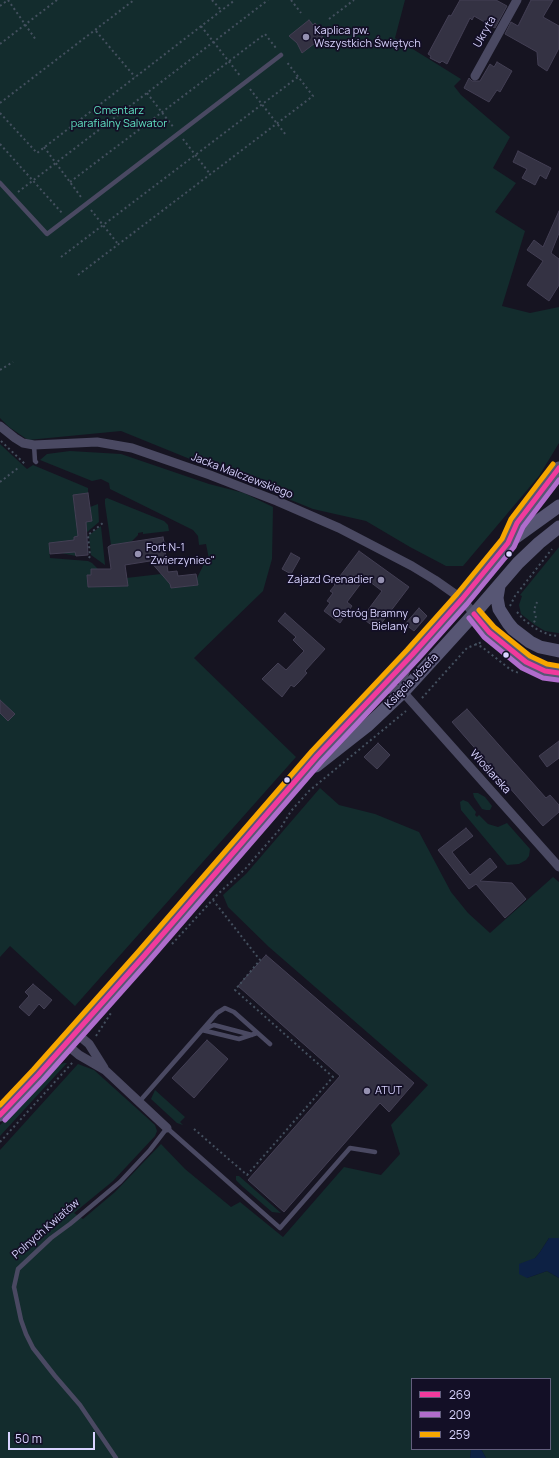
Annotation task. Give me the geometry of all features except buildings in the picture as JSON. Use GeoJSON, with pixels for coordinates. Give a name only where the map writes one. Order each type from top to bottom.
{"type":"FeatureCollection","features":[{"type":"Feature","properties":{"kind":"main road","name":"Księcia Józefa"},"geometry":{"type":"LineString","coordinates":[[0,1115],[76,1033],[317,756],[375,692],[412,655],[462,599],[508,543],[517,523],[559,468]]}},
{"type":"Feature","properties":{"kind":"main road"},"geometry":{"type":"LineString","coordinates":[[508,543],[559,506]]}},
{"type":"Feature","properties":{"kind":"main road","name":"Księcia Józefa"},"geometry":{"type":"LineString","coordinates":[[288,789],[367,726],[403,692],[528,553],[539,542],[559,527]]}},
{"type":"Feature","properties":{"kind":"main road"},"geometry":{"type":"LineString","coordinates":[[499,586],[497,598],[502,615],[513,629],[530,642],[540,647],[559,651]]}},
{"type":"Feature","properties":{"kind":"main road"},"geometry":{"type":"LineString","coordinates":[[474,614],[489,632],[526,662],[545,671],[559,672]]}},
{"type":"Feature","properties":{"kind":"street","name":"Ukryta"},"geometry":{"type":"LineString","coordinates":[[475,76],[517,0]]}},
{"type":"Feature","properties":{"kind":"street","name":"Jacka Malczewskiego"},"geometry":{"type":"LineString","coordinates":[[0,426],[23,443],[34,445],[97,442],[132,448],[210,475],[277,501],[367,542],[435,580],[462,599]]}},
{"type":"Feature","properties":{"kind":"street"},"geometry":{"type":"LineString","coordinates":[[462,599],[474,614]]}},
{"type":"Feature","properties":{"kind":"street"},"geometry":{"type":"LineString","coordinates":[[375,692],[397,689],[403,692],[403,677],[412,655]]}},
{"type":"Feature","properties":{"kind":"street","name":"Wioślarska"},"geometry":{"type":"LineString","coordinates":[[403,692],[559,868]]}},
{"type":"Feature","properties":{"kind":"street"},"geometry":{"type":"LineString","coordinates":[[76,1033],[89,1044],[105,1070]]}},
{"type":"Feature","properties":{"kind":"street"},"geometry":{"type":"LineString","coordinates":[[66,1044],[79,1055],[105,1070],[167,1128]]}},
{"type":"Feature","properties":{"kind":"lane"},"geometry":{"type":"LineString","coordinates":[[0,183],[47,234],[281,55]]}},
{"type":"Feature","properties":{"kind":"lane"},"geometry":{"type":"LineString","coordinates":[[34,445],[36,462]]}},
{"type":"Feature","properties":{"kind":"lane"},"geometry":{"type":"LineString","coordinates":[[139,1102],[217,1013],[225,1008],[234,1012],[255,1034],[270,1044]]}},
{"type":"Feature","properties":{"kind":"lane"},"geometry":{"type":"LineString","coordinates":[[202,1030],[214,1025],[255,1034]]}},
{"type":"Feature","properties":{"kind":"lane"},"geometry":{"type":"LineString","coordinates":[[202,1030],[239,1039],[255,1034]]}},
{"type":"Feature","properties":{"kind":"lane"},"geometry":{"type":"LineString","coordinates":[[167,1128],[280,1228],[350,1148],[375,1152]]}},
{"type":"Feature","properties":{"kind":"lane","name":"Polnych Kwiatów"},"geometry":{"type":"LineString","coordinates":[[116,1458],[80,1405],[55,1376],[34,1348],[21,1320],[14,1287],[18,1269],[51,1238],[120,1182],[150,1150],[167,1128]]}},
{"type":"Feature","properties":{"kind":"path"},"geometry":{"type":"LineString","coordinates":[[0,6],[8,0],[36,40]]}},
{"type":"Feature","properties":{"kind":"path"},"geometry":{"type":"LineString","coordinates":[[0,44],[57,0]]}},
{"type":"Feature","properties":{"kind":"path"},"geometry":{"type":"LineString","coordinates":[[0,104],[134,0]]}},
{"type":"Feature","properties":{"kind":"path"},"geometry":{"type":"LineString","coordinates":[[212,0],[222,10]]}},
{"type":"Feature","properties":{"kind":"path"},"geometry":{"type":"LineString","coordinates":[[0,113],[36,153],[235,0]]}},
{"type":"Feature","properties":{"kind":"path"},"geometry":{"type":"LineString","coordinates":[[12,197],[268,0]]}},
{"type":"Feature","properties":{"kind":"path"},"geometry":{"type":"LineString","coordinates":[[291,0],[301,13]]}},
{"type":"Feature","properties":{"kind":"path"},"geometry":{"type":"LineString","coordinates":[[329,19],[354,0]]}},
{"type":"Feature","properties":{"kind":"path"},"geometry":{"type":"LineString","coordinates":[[96,31],[134,77]]}},
{"type":"Feature","properties":{"kind":"path"},"geometry":{"type":"LineString","coordinates":[[70,182],[266,34],[312,96],[78,275]]}},
{"type":"Feature","properties":{"kind":"path"},"geometry":{"type":"LineString","coordinates":[[61,257],[298,77]]}},
{"type":"Feature","properties":{"kind":"path"},"geometry":{"type":"LineString","coordinates":[[0,144],[67,219]]}},
{"type":"Feature","properties":{"kind":"path"},"geometry":{"type":"LineString","coordinates":[[44,147],[118,244]]}},
{"type":"Feature","properties":{"kind":"path"},"geometry":{"type":"LineString","coordinates":[[0,370],[13,362]]}},
{"type":"Feature","properties":{"kind":"path"},"geometry":{"type":"LineString","coordinates":[[0,440],[26,465]]}},
{"type":"Feature","properties":{"kind":"path"},"geometry":{"type":"LineString","coordinates":[[0,482],[18,468]]}},
{"type":"Feature","properties":{"kind":"path"},"geometry":{"type":"LineString","coordinates":[[89,558],[88,535],[103,523]]}},
{"type":"Feature","properties":{"kind":"path"},"geometry":{"type":"LineString","coordinates":[[507,610],[512,604],[515,596],[553,548]]}},
{"type":"Feature","properties":{"kind":"path"},"geometry":{"type":"LineString","coordinates":[[532,626],[536,618],[534,610],[537,602]]}},
{"type":"Feature","properties":{"kind":"path"},"geometry":{"type":"LineString","coordinates":[[512,604],[520,616],[532,626],[544,633],[559,636]]}},
{"type":"Feature","properties":{"kind":"path"},"geometry":{"type":"LineString","coordinates":[[420,702],[423,696],[467,648],[484,641]]}},
{"type":"Feature","properties":{"kind":"path"},"geometry":{"type":"LineString","coordinates":[[171,946],[213,900],[245,869],[280,829],[292,811],[309,791],[407,711]]}},
{"type":"Feature","properties":{"kind":"path"},"geometry":{"type":"LineString","coordinates":[[194,1129],[247,1175],[333,1077],[235,990],[260,960],[213,900]]}},
{"type":"Feature","properties":{"kind":"path"},"geometry":{"type":"LineString","coordinates":[[92,1040],[102,1028],[111,1012]]}},
{"type":"Feature","properties":{"kind":"path"},"geometry":{"type":"LineString","coordinates":[[0,1142],[73,1062]]}},
{"type":"Feature","properties":{"kind":"green space","name":"Cmentarz parafialny Salwator"},"geometry":{"type":"Polygon","coordinates":[[[0,0],[405,0],[395,38],[461,79],[454,86],[461,95],[510,137],[493,168],[516,183],[495,212],[525,231],[502,306],[530,313],[559,307],[559,443],[539,476],[463,566],[446,566],[366,521],[313,509],[121,431],[28,440],[9,427],[0,418],[0,0]]]}},
{"type":"Feature","properties":{"kind":"green space"},"geometry":{"type":"Polygon","coordinates":[[[0,444],[27,469],[33,465],[88,488],[88,493],[73,495],[77,523],[92,521],[90,507],[98,504],[99,522],[86,533],[87,536],[74,537],[76,556],[61,553],[60,542],[49,543],[50,558],[88,561],[98,569],[91,575],[87,576],[88,587],[127,586],[126,578],[161,574],[170,582],[171,588],[197,585],[197,578],[203,566],[202,560],[209,559],[206,544],[199,545],[198,536],[193,530],[110,489],[109,483],[101,479],[92,481],[40,460],[47,454],[70,451],[121,454],[209,484],[244,493],[273,507],[272,559],[263,591],[194,658],[296,757],[75,1006],[10,946],[0,957],[0,444]]]}},
{"type":"Feature","properties":{"kind":"green space"},"geometry":{"type":"Polygon","coordinates":[[[107,498],[164,521],[168,525],[169,531],[143,534],[143,532],[138,533],[138,535],[131,542],[111,545],[105,504],[105,499],[107,498]]]}},
{"type":"Feature","properties":{"kind":"green space"},"geometry":{"type":"Polygon","coordinates":[[[101,526],[105,565],[91,555],[89,535],[101,526]]]}},
{"type":"Feature","properties":{"kind":"green space"},"geometry":{"type":"Polygon","coordinates":[[[559,547],[558,633],[545,631],[535,625],[521,614],[519,605],[522,596],[520,595],[559,547]]]}},
{"type":"Feature","properties":{"kind":"green space"},"geometry":{"type":"Polygon","coordinates":[[[320,788],[339,805],[375,814],[419,832],[451,892],[468,913],[490,933],[553,877],[559,882],[559,1238],[549,1238],[535,1258],[527,1278],[547,1271],[559,1278],[559,1458],[486,1458],[482,1450],[551,1450],[551,1378],[411,1378],[411,1450],[471,1450],[470,1458],[0,1458],[0,1150],[78,1064],[94,1070],[155,1125],[157,1131],[155,1136],[113,1181],[74,1213],[83,1219],[115,1192],[161,1144],[185,1169],[231,1207],[240,1202],[283,1237],[344,1167],[381,1175],[400,1154],[391,1125],[428,1085],[269,947],[228,907],[223,895],[246,874],[320,788]]]}},
{"type":"Feature","properties":{"kind":"green space"},"geometry":{"type":"Polygon","coordinates":[[[473,793],[478,793],[485,797],[492,806],[490,810],[482,809],[473,793]]]}},
{"type":"Feature","properties":{"kind":"green space"},"geometry":{"type":"Polygon","coordinates":[[[463,800],[468,802],[476,812],[475,815],[477,817],[479,815],[488,824],[498,827],[507,823],[530,849],[529,856],[526,860],[519,864],[507,865],[461,810],[460,802],[463,800]]]}},
{"type":"Feature","properties":{"kind":"green space"},"geometry":{"type":"Polygon","coordinates":[[[67,1063],[0,1136],[0,1125],[58,1066],[67,1063]]]}},
{"type":"Feature","properties":{"kind":"green space"},"geometry":{"type":"Polygon","coordinates":[[[155,1090],[185,1117],[180,1122],[183,1125],[177,1123],[151,1099],[155,1090]]]}},
{"type":"Feature","properties":{"kind":"green space"},"geometry":{"type":"Polygon","coordinates":[[[236,1176],[239,1176],[281,1213],[272,1212],[236,1180],[236,1176]]]}},
{"type":"Feature","properties":{"kind":"water"},"geometry":{"type":"Polygon","coordinates":[[[549,1238],[559,1238],[559,1278],[547,1271],[527,1278],[519,1274],[519,1264],[535,1258],[549,1238]]]}},
{"type":"Feature","properties":{"kind":"water"},"geometry":{"type":"Polygon","coordinates":[[[471,1450],[482,1450],[486,1458],[470,1458],[471,1450]]]}},
{"type":"Feature","properties":{"kind":"transit line","name":"259"},"geometry":{"type":"LineString","coordinates":[[0,1105],[138,952],[312,751],[407,650],[457,594],[502,539],[511,519],[553,464]]}},
{"type":"Feature","properties":{"kind":"transit line","name":"269"},"geometry":{"type":"LineString","coordinates":[[0,1115],[38,1075],[143,957],[317,756],[412,655],[462,599],[508,543],[517,523],[559,468]]}},
{"type":"Feature","properties":{"kind":"transit line","name":"209"},"geometry":{"type":"LineString","coordinates":[[5,1120],[43,1080],[148,962],[322,761],[417,660],[467,604],[514,547],[523,527],[559,480]]}},
{"type":"Feature","properties":{"kind":"transit line","name":"259"},"geometry":{"type":"LineString","coordinates":[[479,610],[494,627],[530,656],[547,664],[559,666]]}},
{"type":"Feature","properties":{"kind":"transit line","name":"269"},"geometry":{"type":"LineString","coordinates":[[474,614],[489,632],[526,662],[545,671],[559,673]]}},
{"type":"Feature","properties":{"kind":"transit line","name":"209"},"geometry":{"type":"LineString","coordinates":[[469,618],[484,637],[522,668],[543,678],[558,680]]}},
{"type":"Feature","properties":{"kind":"place","name":"Kaplica pw. Wszystkich Świętych"},"geometry":{"type":"Point","coordinates":[306,37]}},
{"type":"Feature","properties":{"kind":"place","name":"Fort N-1 \"Zwierzyniec\""},"geometry":{"type":"Point","coordinates":[138,554]}},
{"type":"Feature","properties":{"kind":"place","name":"Zajazd Grenadier"},"geometry":{"type":"Point","coordinates":[381,580]}},
{"type":"Feature","properties":{"kind":"place","name":"Ostróg Bramny Bielany"},"geometry":{"type":"Point","coordinates":[416,620]}},
{"type":"Feature","properties":{"kind":"place","name":"ATUT"},"geometry":{"type":"Point","coordinates":[367,1091]}}]}
